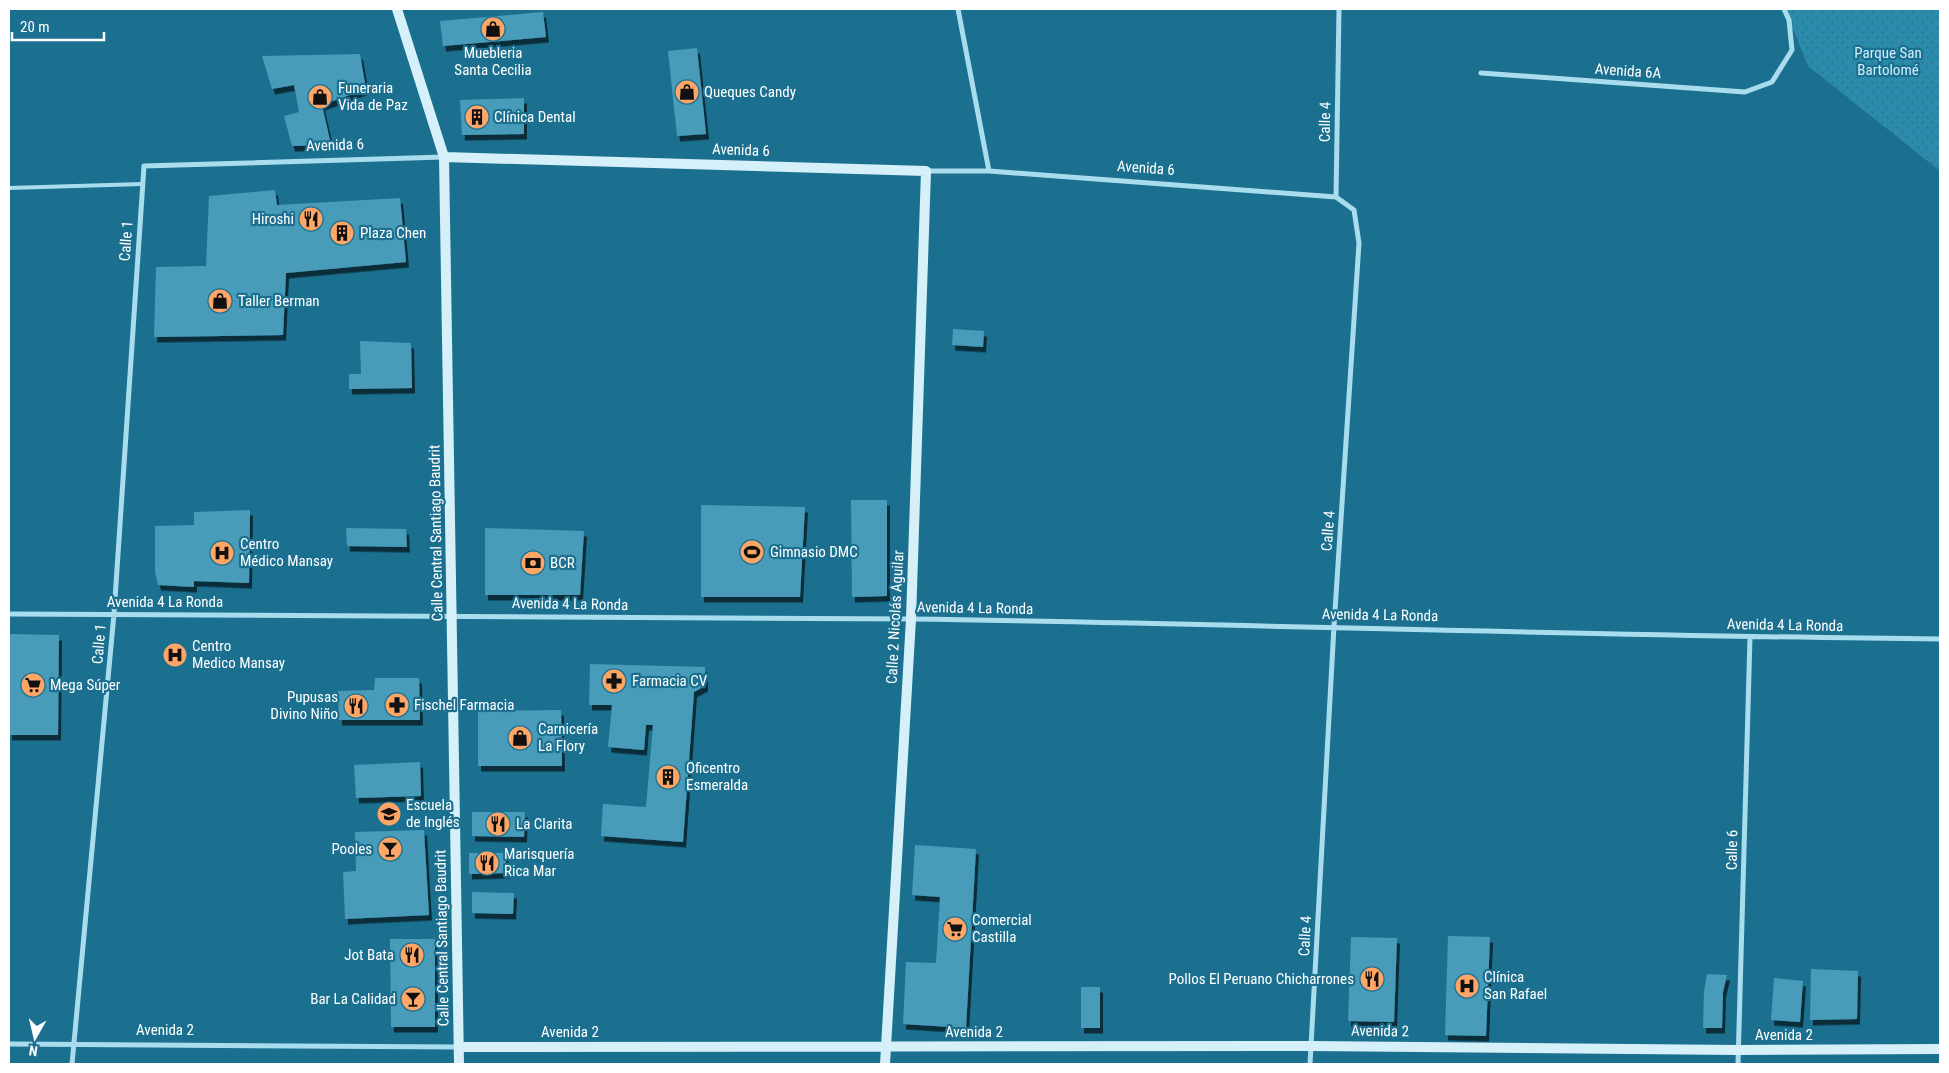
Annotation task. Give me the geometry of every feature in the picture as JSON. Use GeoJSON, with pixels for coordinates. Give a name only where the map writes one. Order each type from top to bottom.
{"type":"FeatureCollection","features":[{"type":"Feature","properties":{"kind":"main road","name":"Calle Central Santiago Baudrit"},"geometry":{"type":"LineString","coordinates":[[397,9],[444,157],[459,1064]]}},
{"type":"Feature","properties":{"kind":"main road","name":"Avenida 6"},"geometry":{"type":"LineString","coordinates":[[444,157],[926,171]]}},
{"type":"Feature","properties":{"kind":"main road","name":"Calle 2 Nicolás Aguilar"},"geometry":{"type":"LineString","coordinates":[[885,1064],[910,619],[926,171]]}},
{"type":"Feature","properties":{"kind":"main road","name":"Avenida 2"},"geometry":{"type":"LineString","coordinates":[[459,1046],[1311,1046],[1739,1050],[1940,1049]]}},
{"type":"Feature","properties":{"kind":"street"},"geometry":{"type":"LineString","coordinates":[[958,9],[989,171]]}},
{"type":"Feature","properties":{"kind":"street","name":"Calle 4"},"geometry":{"type":"LineString","coordinates":[[1310,1064],[1334,626],[1359,242],[1354,210],[1336,197],[1339,9]]}},
{"type":"Feature","properties":{"kind":"street","name":"Avenida 6A"},"geometry":{"type":"LineString","coordinates":[[1481,73],[1745,92],[1772,82],[1792,50],[1790,20],[1784,9]]}},
{"type":"Feature","properties":{"kind":"street","name":"Avenida 6"},"geometry":{"type":"LineString","coordinates":[[144,166],[444,157]]}},
{"type":"Feature","properties":{"kind":"street","name":"Calle 1"},"geometry":{"type":"LineString","coordinates":[[72,1064],[114,614],[144,166]]}},
{"type":"Feature","properties":{"kind":"street","name":"Avenida 6"},"geometry":{"type":"LineString","coordinates":[[926,171],[989,171],[1336,197]]}},
{"type":"Feature","properties":{"kind":"street","name":"Avenida 4 La Ronda"},"geometry":{"type":"LineString","coordinates":[[9,614],[910,619],[1334,626],[1750,637],[1940,639]]}},
{"type":"Feature","properties":{"kind":"street","name":"Calle 6"},"geometry":{"type":"LineString","coordinates":[[1738,1064],[1750,637]]}},
{"type":"Feature","properties":{"kind":"street","name":"Avenida 2"},"geometry":{"type":"LineString","coordinates":[[9,1044],[459,1046]]}},
{"type":"Feature","properties":{"kind":"lane"},"geometry":{"type":"LineString","coordinates":[[9,188],[142,184]]}},
{"type":"Feature","properties":{"kind":"green space","name":"Parque San Bartolomé"},"geometry":{"type":"Polygon","coordinates":[[[1785,9],[1940,9],[1940,171],[1808,66],[1785,9]]]}},
{"type":"Feature","properties":{"kind":"building","name":"Muebleria Santa Cecilia"},"geometry":{"type":"Polygon","coordinates":[[[543,12],[546,37],[443,46],[440,21],[543,12]]]}},
{"type":"Feature","properties":{"kind":"building","name":"Queques Candy"},"geometry":{"type":"Polygon","coordinates":[[[697,48],[706,134],[677,136],[668,51],[697,48]]]}},
{"type":"Feature","properties":{"kind":"building","name":"Funeraria Vida de Paz"},"geometry":{"type":"Polygon","coordinates":[[[360,54],[366,89],[322,105],[331,145],[292,146],[284,116],[299,112],[294,85],[272,89],[262,56],[360,54]]]}},
{"type":"Feature","properties":{"kind":"building"},"geometry":{"type":"Polygon","coordinates":[[[524,98],[524,134],[462,135],[460,100],[524,98]]]}},
{"type":"Feature","properties":{"kind":"building"},"geometry":{"type":"Polygon","coordinates":[[[275,190],[277,205],[400,198],[406,262],[286,273],[283,335],[154,337],[156,267],[206,266],[209,196],[275,190]]]}},
{"type":"Feature","properties":{"kind":"building"},"geometry":{"type":"Polygon","coordinates":[[[953,329],[984,331],[983,347],[952,345],[953,329]]]}},
{"type":"Feature","properties":{"kind":"building"},"geometry":{"type":"Polygon","coordinates":[[[360,341],[411,343],[412,388],[349,389],[349,374],[361,374],[360,341]]]}},
{"type":"Feature","properties":{"kind":"building"},"geometry":{"type":"Polygon","coordinates":[[[851,500],[887,500],[887,596],[852,597],[851,500]]]}},
{"type":"Feature","properties":{"kind":"building","name":"Gimnasio DMC"},"geometry":{"type":"Polygon","coordinates":[[[701,505],[805,507],[800,597],[701,597],[701,505]]]}},
{"type":"Feature","properties":{"kind":"building","name":"Centro Médico Mansay"},"geometry":{"type":"Polygon","coordinates":[[[250,510],[249,583],[194,581],[194,587],[158,585],[155,572],[155,526],[194,525],[194,512],[250,510]]]}},
{"type":"Feature","properties":{"kind":"building"},"geometry":{"type":"Polygon","coordinates":[[[346,528],[406,529],[407,547],[347,546],[346,528]]]}},
{"type":"Feature","properties":{"kind":"building","name":"BCR"},"geometry":{"type":"Polygon","coordinates":[[[485,528],[584,531],[580,595],[485,595],[485,528]]]}},
{"type":"Feature","properties":{"kind":"building","name":"Mega Súper"},"geometry":{"type":"Polygon","coordinates":[[[9,634],[59,635],[58,735],[9,735],[9,634]]]}},
{"type":"Feature","properties":{"kind":"building","name":"Oficentro Esmeralda"},"geometry":{"type":"Polygon","coordinates":[[[590,664],[705,667],[705,686],[694,692],[683,842],[601,836],[603,804],[646,807],[653,725],[646,725],[644,750],[608,747],[612,705],[589,705],[590,664]]]}},
{"type":"Feature","properties":{"kind":"building","name":"Fischel Farmacia"},"geometry":{"type":"Polygon","coordinates":[[[375,678],[419,678],[420,720],[339,720],[338,691],[374,690],[375,678]]]}},
{"type":"Feature","properties":{"kind":"building","name":"Carnicería La Flory"},"geometry":{"type":"Polygon","coordinates":[[[561,710],[562,766],[478,766],[478,711],[561,710]]]}},
{"type":"Feature","properties":{"kind":"building"},"geometry":{"type":"Polygon","coordinates":[[[420,762],[421,796],[356,798],[354,765],[420,762]]]}},
{"type":"Feature","properties":{"kind":"building","name":"La Clarita"},"geometry":{"type":"Polygon","coordinates":[[[472,812],[525,812],[524,837],[472,836],[472,812]]]}},
{"type":"Feature","properties":{"kind":"building"},"geometry":{"type":"Polygon","coordinates":[[[424,830],[429,915],[345,919],[343,872],[356,871],[355,832],[424,830]]]}},
{"type":"Feature","properties":{"kind":"building","name":"Comercial Castilla"},"geometry":{"type":"Polygon","coordinates":[[[915,845],[976,849],[966,1028],[903,1024],[906,962],[936,963],[940,897],[912,895],[915,845]]]}},
{"type":"Feature","properties":{"kind":"building","name":"Marisquería Rica Mar"},"geometry":{"type":"Polygon","coordinates":[[[469,853],[506,853],[506,873],[469,874],[469,853]]]}},
{"type":"Feature","properties":{"kind":"building"},"geometry":{"type":"Polygon","coordinates":[[[472,892],[514,893],[513,914],[472,913],[472,892]]]}},
{"type":"Feature","properties":{"kind":"building","name":"Clínica San Rafael"},"geometry":{"type":"Polygon","coordinates":[[[1448,936],[1490,937],[1486,1036],[1445,1035],[1448,936]]]}},
{"type":"Feature","properties":{"kind":"building","name":"Pollos El Peruano Chicharrones"},"geometry":{"type":"Polygon","coordinates":[[[1351,937],[1397,938],[1394,1022],[1348,1021],[1351,937]]]}},
{"type":"Feature","properties":{"kind":"building","name":"Bar La Calidad"},"geometry":{"type":"Polygon","coordinates":[[[390,939],[435,939],[435,1027],[391,1027],[390,939]]]}},
{"type":"Feature","properties":{"kind":"building"},"geometry":{"type":"Polygon","coordinates":[[[1811,969],[1858,971],[1857,1019],[1810,1020],[1811,969]]]}},
{"type":"Feature","properties":{"kind":"building"},"geometry":{"type":"Polygon","coordinates":[[[1707,974],[1727,975],[1723,992],[1722,1028],[1703,1028],[1704,992],[1707,974]]]}},
{"type":"Feature","properties":{"kind":"building"},"geometry":{"type":"Polygon","coordinates":[[[1774,978],[1803,981],[1800,1022],[1771,1020],[1774,978]]]}},
{"type":"Feature","properties":{"kind":"building"},"geometry":{"type":"Polygon","coordinates":[[[1081,987],[1100,987],[1100,1028],[1081,1028],[1081,987]]]}},
{"type":"Feature","properties":{"kind":"place","name":"Muebleria Santa Cecilia"},"geometry":{"type":"Point","coordinates":[493,29]}},
{"type":"Feature","properties":{"kind":"place","name":"Queques Candy"},"geometry":{"type":"Point","coordinates":[687,92]}},
{"type":"Feature","properties":{"kind":"place","name":"Funeraria Vida de Paz"},"geometry":{"type":"Point","coordinates":[320,97]}},
{"type":"Feature","properties":{"kind":"place","name":"Clínica Dental"},"geometry":{"type":"Point","coordinates":[477,117]}},
{"type":"Feature","properties":{"kind":"place","name":"Hiroshi"},"geometry":{"type":"Point","coordinates":[311,219]}},
{"type":"Feature","properties":{"kind":"place","name":"Plaza Chen"},"geometry":{"type":"Point","coordinates":[342,233]}},
{"type":"Feature","properties":{"kind":"place","name":"Taller Berman"},"geometry":{"type":"Point","coordinates":[220,301]}},
{"type":"Feature","properties":{"kind":"place","name":"Gimnasio DMC"},"geometry":{"type":"Point","coordinates":[752,552]}},
{"type":"Feature","properties":{"kind":"place","name":"Centro Médico Mansay"},"geometry":{"type":"Point","coordinates":[222,553]}},
{"type":"Feature","properties":{"kind":"place","name":"BCR"},"geometry":{"type":"Point","coordinates":[533,563]}},
{"type":"Feature","properties":{"kind":"place","name":"Centro Medico Mansay"},"geometry":{"type":"Point","coordinates":[175,655]}},
{"type":"Feature","properties":{"kind":"place","name":"Farmacia CV"},"geometry":{"type":"Point","coordinates":[614,681]}},
{"type":"Feature","properties":{"kind":"place","name":"Mega Súper"},"geometry":{"type":"Point","coordinates":[33,685]}},
{"type":"Feature","properties":{"kind":"place","name":"Fischel Farmacia"},"geometry":{"type":"Point","coordinates":[397,705]}},
{"type":"Feature","properties":{"kind":"place","name":"Pupusas Divino Niño"},"geometry":{"type":"Point","coordinates":[356,706]}},
{"type":"Feature","properties":{"kind":"place","name":"Carnicería La Flory"},"geometry":{"type":"Point","coordinates":[520,738]}},
{"type":"Feature","properties":{"kind":"place","name":"Oficentro Esmeralda"},"geometry":{"type":"Point","coordinates":[668,777]}},
{"type":"Feature","properties":{"kind":"place","name":"Escuela de Inglés"},"geometry":{"type":"Point","coordinates":[389,814]}},
{"type":"Feature","properties":{"kind":"place","name":"La Clarita"},"geometry":{"type":"Point","coordinates":[498,824]}},
{"type":"Feature","properties":{"kind":"place","name":"Pooles"},"geometry":{"type":"Point","coordinates":[390,849]}},
{"type":"Feature","properties":{"kind":"place","name":"Marisquería Rica Mar"},"geometry":{"type":"Point","coordinates":[487,863]}},
{"type":"Feature","properties":{"kind":"place","name":"Comercial Castilla"},"geometry":{"type":"Point","coordinates":[955,929]}},
{"type":"Feature","properties":{"kind":"place","name":"Jot Bata"},"geometry":{"type":"Point","coordinates":[412,955]}},
{"type":"Feature","properties":{"kind":"place","name":"Pollos El Peruano Chicharrones"},"geometry":{"type":"Point","coordinates":[1372,979]}},
{"type":"Feature","properties":{"kind":"place","name":"Clínica San Rafael"},"geometry":{"type":"Point","coordinates":[1467,986]}},
{"type":"Feature","properties":{"kind":"place","name":"Bar La Calidad"},"geometry":{"type":"Point","coordinates":[413,999]}}]}
